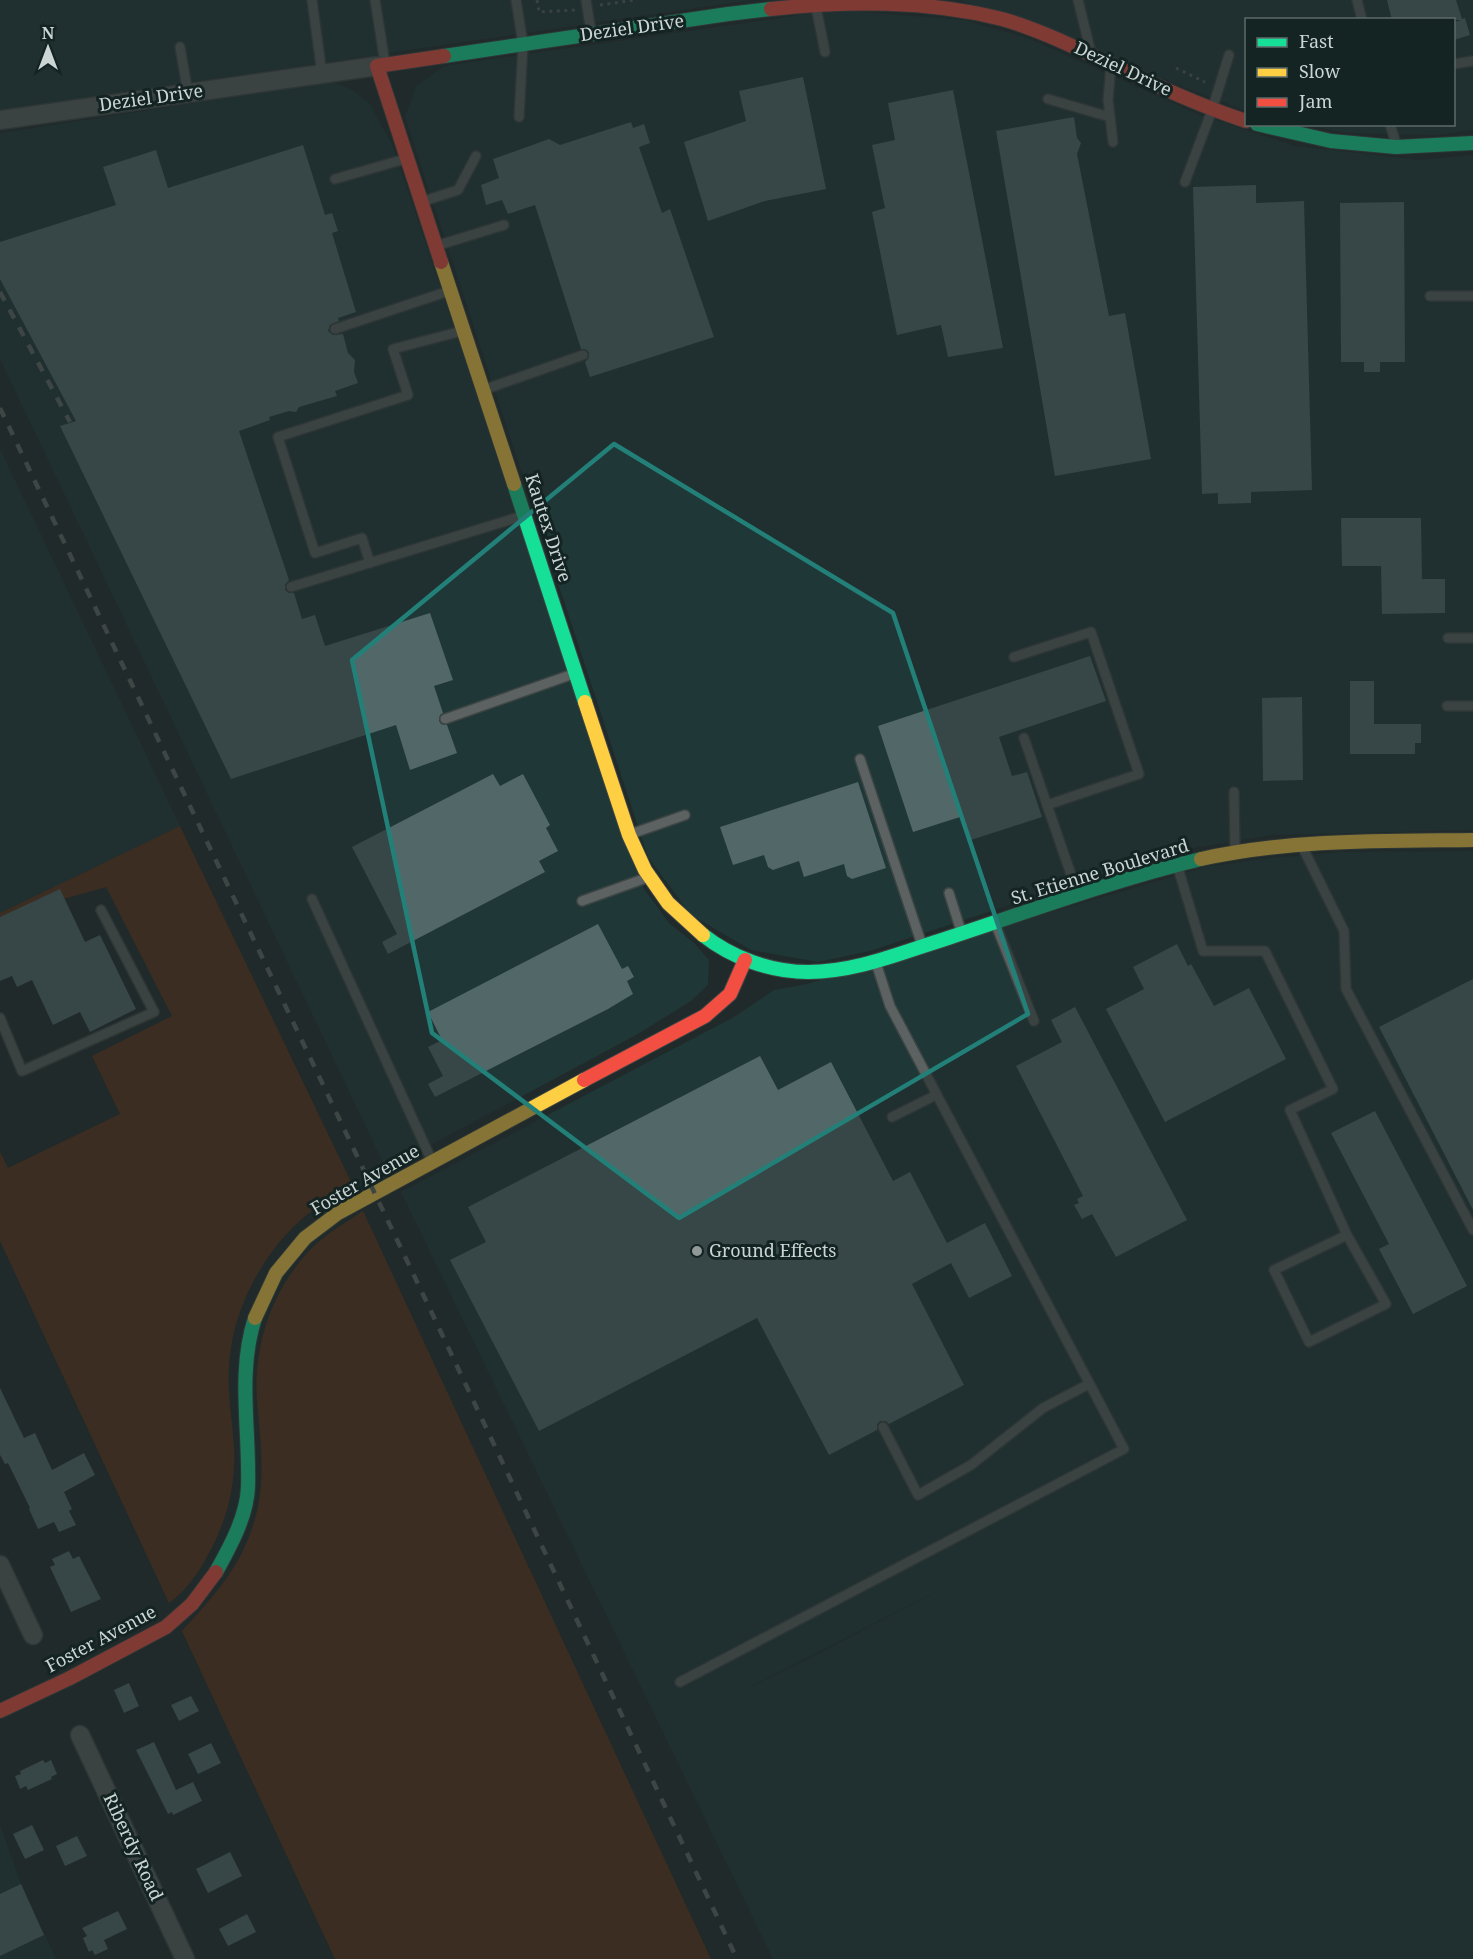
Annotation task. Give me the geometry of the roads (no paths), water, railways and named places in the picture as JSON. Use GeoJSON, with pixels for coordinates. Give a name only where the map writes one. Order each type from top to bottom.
{"type":"FeatureCollection","features":[{"type":"Feature","properties":{"kind":"street","name":"Deziel Drive"},"geometry":{"type":"LineString","coordinates":[[0,120],[591,34],[727,10],[816,5],[831,1],[954,5],[1003,19],[1057,39],[1212,110],[1245,121]]}},
{"type":"Feature","properties":{"kind":"street","name":"Kautex Drive"},"geometry":{"type":"LineString","coordinates":[[381,65],[407,158],[629,835],[649,877],[673,909],[710,943],[745,960]]}},
{"type":"Feature","properties":{"kind":"street"},"geometry":{"type":"LineString","coordinates":[[1266,126],[1331,141],[1396,147],[1473,143]]}},
{"type":"Feature","properties":{"kind":"street","name":"St. Etienne Boulevard"},"geometry":{"type":"LineString","coordinates":[[745,960],[788,972],[836,970],[875,961],[1078,894],[1178,865],[1235,852],[1301,844],[1473,840]]}},
{"type":"Feature","properties":{"kind":"street","name":"Foster Avenue"},"geometry":{"type":"LineString","coordinates":[[0,1711],[70,1678],[166,1627],[192,1604],[214,1576],[236,1536],[248,1490],[244,1377],[254,1320],[276,1273],[305,1238],[338,1213],[705,1017],[730,994],[745,960]]}},
{"type":"Feature","properties":{"kind":"street"},"geometry":{"type":"LineString","coordinates":[[0,1565],[33,1635]]}},
{"type":"Feature","properties":{"kind":"street","name":"Riberdy Road"},"geometry":{"type":"LineString","coordinates":[[80,1735],[185,1959]]}},
{"type":"Feature","properties":{"kind":"lane"},"geometry":{"type":"LineString","coordinates":[[312,0],[322,74]]}},
{"type":"Feature","properties":{"kind":"lane"},"geometry":{"type":"LineString","coordinates":[[375,0],[381,65]]}},
{"type":"Feature","properties":{"kind":"lane"},"geometry":{"type":"LineString","coordinates":[[516,0],[523,44],[519,117]]}},
{"type":"Feature","properties":{"kind":"lane"},"geometry":{"type":"LineString","coordinates":[[586,0],[591,34]]}},
{"type":"Feature","properties":{"kind":"lane"},"geometry":{"type":"LineString","coordinates":[[1078,0],[1091,54]]}},
{"type":"Feature","properties":{"kind":"lane"},"geometry":{"type":"LineString","coordinates":[[1357,0],[1362,18]]}},
{"type":"Feature","properties":{"kind":"lane"},"geometry":{"type":"LineString","coordinates":[[816,5],[825,52]]}},
{"type":"Feature","properties":{"kind":"lane"},"geometry":{"type":"LineString","coordinates":[[180,47],[188,93]]}},
{"type":"Feature","properties":{"kind":"lane"},"geometry":{"type":"LineString","coordinates":[[1185,182],[1212,110],[1229,55]]}},
{"type":"Feature","properties":{"kind":"lane"},"geometry":{"type":"LineString","coordinates":[[1455,64],[1473,61]]}},
{"type":"Feature","properties":{"kind":"lane"},"geometry":{"type":"LineString","coordinates":[[1111,63],[1108,100],[1113,142]]}},
{"type":"Feature","properties":{"kind":"lane"},"geometry":{"type":"LineString","coordinates":[[1048,99],[1110,117]]}},
{"type":"Feature","properties":{"kind":"lane"},"geometry":{"type":"LineString","coordinates":[[1391,126],[1396,147]]}},
{"type":"Feature","properties":{"kind":"lane"},"geometry":{"type":"LineString","coordinates":[[422,202],[458,190],[476,156]]}},
{"type":"Feature","properties":{"kind":"lane"},"geometry":{"type":"LineString","coordinates":[[334,179],[407,158]]}},
{"type":"Feature","properties":{"kind":"lane"},"geometry":{"type":"LineString","coordinates":[[436,246],[504,225]]}},
{"type":"Feature","properties":{"kind":"lane"},"geometry":{"type":"LineString","coordinates":[[335,329],[451,290]]}},
{"type":"Feature","properties":{"kind":"lane"},"geometry":{"type":"LineString","coordinates":[[1430,296],[1473,296]]}},
{"type":"Feature","properties":{"kind":"lane"},"geometry":{"type":"LineString","coordinates":[[370,563],[362,538],[315,553],[278,437],[408,395],[393,349],[464,330]]}},
{"type":"Feature","properties":{"kind":"lane"},"geometry":{"type":"LineString","coordinates":[[484,390],[583,355]]}},
{"type":"Feature","properties":{"kind":"lane"},"geometry":{"type":"LineString","coordinates":[[291,587],[524,516]]}},
{"type":"Feature","properties":{"kind":"lane"},"geometry":{"type":"LineString","coordinates":[[1014,657],[1091,632],[1138,774],[1047,805]]}},
{"type":"Feature","properties":{"kind":"lane"},"geometry":{"type":"LineString","coordinates":[[1448,638],[1473,638]]}},
{"type":"Feature","properties":{"kind":"lane"},"geometry":{"type":"LineString","coordinates":[[445,719],[576,673]]}},
{"type":"Feature","properties":{"kind":"lane"},"geometry":{"type":"LineString","coordinates":[[1447,706],[1473,706]]}},
{"type":"Feature","properties":{"kind":"lane"},"geometry":{"type":"LineString","coordinates":[[1024,738],[1078,894]]}},
{"type":"Feature","properties":{"kind":"lane"},"geometry":{"type":"LineString","coordinates":[[860,759],[922,946]]}},
{"type":"Feature","properties":{"kind":"lane"},"geometry":{"type":"LineString","coordinates":[[1234,792],[1235,852]]}},
{"type":"Feature","properties":{"kind":"lane"},"geometry":{"type":"LineString","coordinates":[[629,835],[685,815]]}},
{"type":"Feature","properties":{"kind":"lane"},"geometry":{"type":"LineString","coordinates":[[1301,844],[1344,932],[1346,989],[1473,1230]]}},
{"type":"Feature","properties":{"kind":"lane"},"geometry":{"type":"LineString","coordinates":[[1178,865],[1203,951],[1265,951],[1333,1089],[1290,1110],[1347,1235],[1386,1304],[1309,1341],[1274,1270],[1347,1235]]}},
{"type":"Feature","properties":{"kind":"lane"},"geometry":{"type":"LineString","coordinates":[[582,901],[649,877]]}},
{"type":"Feature","properties":{"kind":"lane"},"geometry":{"type":"LineString","coordinates":[[949,893],[962,933]]}},
{"type":"Feature","properties":{"kind":"lane"},"geometry":{"type":"LineString","coordinates":[[312,899],[433,1161]]}},
{"type":"Feature","properties":{"kind":"lane"},"geometry":{"type":"LineString","coordinates":[[0,1018],[22,1071],[154,1012],[101,910]]}},
{"type":"Feature","properties":{"kind":"lane"},"geometry":{"type":"LineString","coordinates":[[995,923],[1034,1021]]}},
{"type":"Feature","properties":{"kind":"lane"},"geometry":{"type":"LineString","coordinates":[[680,1682],[1124,1449],[890,1006],[875,961]]}},
{"type":"Feature","properties":{"kind":"lane"},"geometry":{"type":"LineString","coordinates":[[892,1117],[936,1095]]}},
{"type":"Feature","properties":{"kind":"lane"},"geometry":{"type":"LineString","coordinates":[[883,1426],[918,1495],[971,1465],[1043,1408],[1089,1384]]}},
{"type":"Feature","properties":{"kind":"railway"},"geometry":{"type":"LineString","coordinates":[[0,292],[70,422]]}},
{"type":"Feature","properties":{"kind":"railway"},"geometry":{"type":"LineString","coordinates":[[0,408],[737,1959]]}},
{"type":"Feature","properties":{"kind":"place","name":"Ground Effects"},"geometry":{"type":"Point","coordinates":[697,1251]}}]}
